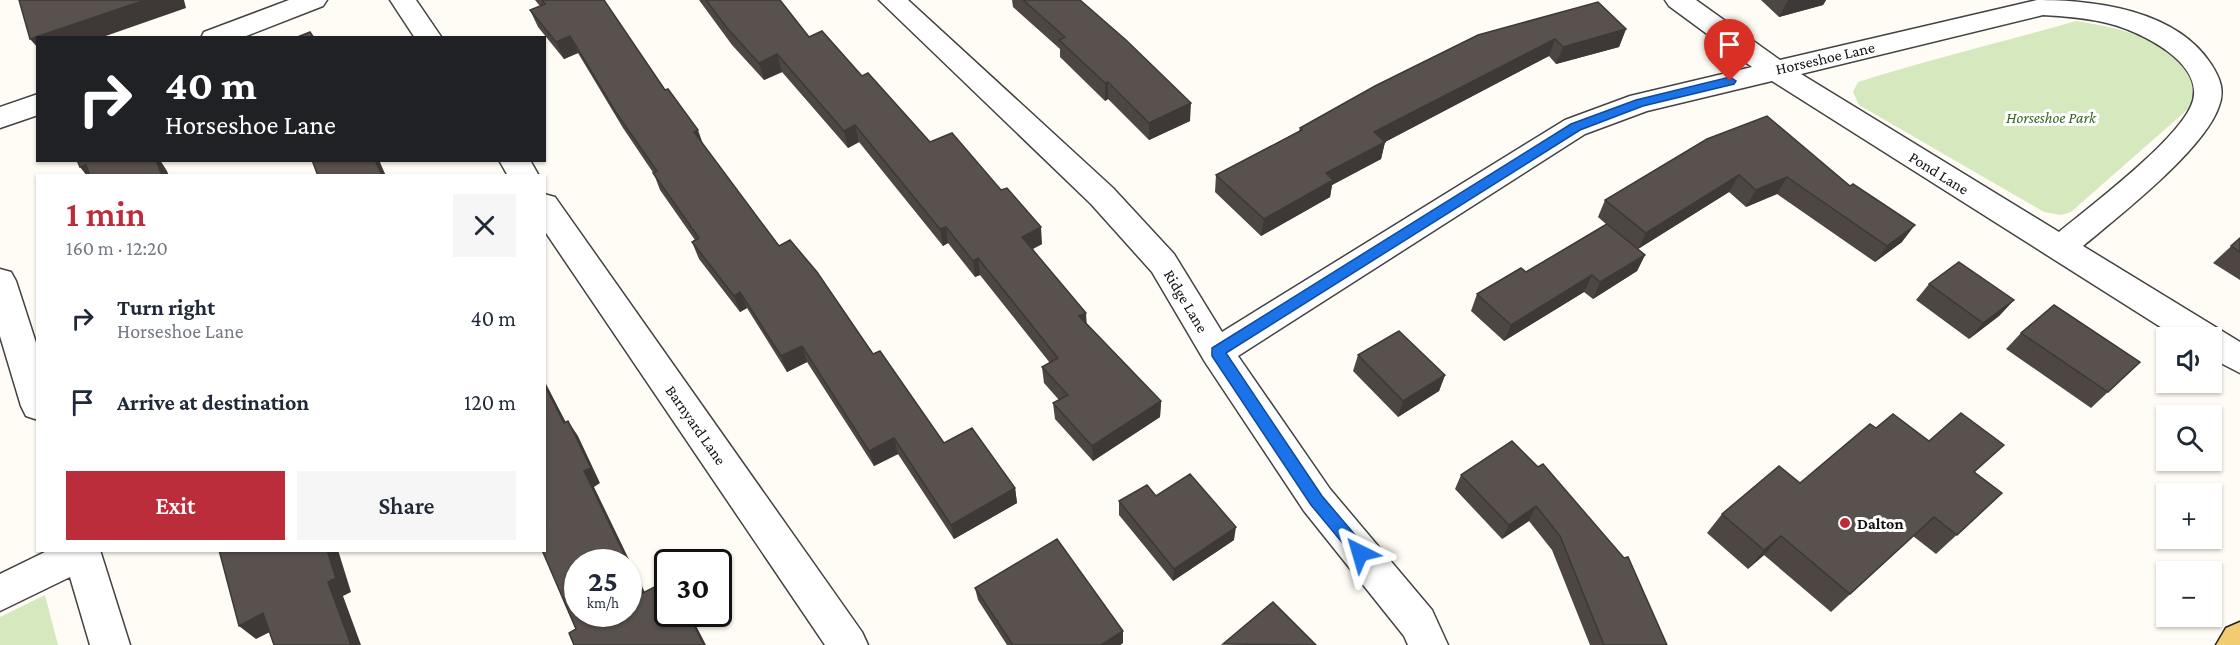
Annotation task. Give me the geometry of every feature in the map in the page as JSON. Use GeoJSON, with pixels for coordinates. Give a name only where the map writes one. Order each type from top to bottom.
{"type":"FeatureCollection","features":[{"type":"Feature","properties":{"kind":"main road"},"geometry":{"type":"LineString","coordinates":[[2236,645],[2240,641]]}},
{"type":"Feature","properties":{"kind":"street"},"geometry":{"type":"LineString","coordinates":[[219,36],[314,0]]}},
{"type":"Feature","properties":{"kind":"street"},"geometry":{"type":"LineString","coordinates":[[403,0],[428,36]]}},
{"type":"Feature","properties":{"kind":"street","name":"Ridge Lane"},"geometry":{"type":"LineString","coordinates":[[892,0],[1102,196],[1163,263],[1217,352],[1317,501],[1418,622],[1428,645]]}},
{"type":"Feature","properties":{"kind":"street","name":"Pond Lane"},"geometry":{"type":"LineString","coordinates":[[1678,0],[1775,70],[2187,327]]}},
{"type":"Feature","properties":{"kind":"street","name":"Horseshoe Lane"},"geometry":{"type":"LineString","coordinates":[[1217,352],[1575,127],[1640,103],[2043,8],[2100,11],[2160,33],[2192,56],[2203,72],[2209,94],[2205,111],[2183,140],[2060,249]]}},
{"type":"Feature","properties":{"kind":"street"},"geometry":{"type":"LineString","coordinates":[[0,118],[36,105]]}},
{"type":"Feature","properties":{"kind":"street","name":"Barnyard Lane"},"geometry":{"type":"LineString","coordinates":[[546,208],[848,645]]}},
{"type":"Feature","properties":{"kind":"street"},"geometry":{"type":"LineString","coordinates":[[0,281],[36,399]]}},
{"type":"Feature","properties":{"kind":"street"},"geometry":{"type":"LineString","coordinates":[[2222,348],[2240,359]]}},
{"type":"Feature","properties":{"kind":"street"},"geometry":{"type":"LineString","coordinates":[[0,593],[81,552],[110,645]]}},
{"type":"Feature","properties":{"kind":"green space","name":"Horseshoe Park"},"geometry":{"type":"Polygon","coordinates":[[[2076,21],[2134,34],[2169,52],[2182,65],[2191,82],[2196,102],[2071,212],[2061,215],[2044,212],[1859,105],[1853,92],[1858,82],[2076,21]]]}},
{"type":"Feature","properties":{"kind":"green space"},"geometry":{"type":"Polygon","coordinates":[[[45,595],[58,645],[0,645],[0,617],[45,595]]]}},
{"type":"Feature","properties":{"kind":"building"},"geometry":{"type":"Polygon","coordinates":[[[19,0],[145,0],[36,36],[30,39],[19,0]]]}},
{"type":"Feature","properties":{"kind":"building"},"geometry":{"type":"Polygon","coordinates":[[[542,0],[604,0],[665,90],[668,89],[698,130],[694,132],[779,246],[790,240],[817,272],[873,354],[880,351],[944,443],[972,428],[1015,488],[951,525],[894,438],[869,451],[802,346],[781,356],[740,292],[734,296],[692,242],[699,238],[653,173],[657,171],[615,111],[570,36],[556,42],[530,10],[545,4],[542,0]]]}},
{"type":"Feature","properties":{"kind":"building"},"geometry":{"type":"Polygon","coordinates":[[[706,0],[780,0],[809,37],[822,31],[862,76],[868,73],[930,142],[952,133],[1001,190],[1007,188],[1041,227],[1022,237],[1086,313],[1079,316],[1161,401],[1092,446],[1053,403],[1068,395],[1042,367],[1058,358],[978,258],[973,261],[946,227],[940,229],[855,125],[844,131],[777,54],[759,63],[727,28],[706,0]]]}},
{"type":"Feature","properties":{"kind":"building"},"geometry":{"type":"Polygon","coordinates":[[[1023,0],[1080,0],[1126,40],[1191,103],[1149,123],[1108,82],[1105,83],[1059,40],[1065,37],[1023,0]]]}},
{"type":"Feature","properties":{"kind":"building"},"geometry":{"type":"Polygon","coordinates":[[[1598,2],[1626,29],[1563,47],[1555,39],[1374,132],[1385,142],[1326,173],[1333,180],[1264,219],[1216,175],[1302,130],[1300,128],[1375,86],[1478,35],[1598,2]]]}},
{"type":"Feature","properties":{"kind":"building"},"geometry":{"type":"Polygon","coordinates":[[[310,32],[313,36],[300,36],[310,32]]]}},
{"type":"Feature","properties":{"kind":"building"},"geometry":{"type":"Polygon","coordinates":[[[1767,116],[1850,186],[1853,184],[1915,225],[1887,246],[1787,177],[1756,190],[1739,175],[1646,233],[1605,200],[1707,139],[1767,116]]]}},
{"type":"Feature","properties":{"kind":"building"},"geometry":{"type":"Polygon","coordinates":[[[78,162],[157,162],[161,174],[89,174],[86,165],[80,167],[78,162]]]}},
{"type":"Feature","properties":{"kind":"building"},"geometry":{"type":"Polygon","coordinates":[[[313,162],[376,162],[381,174],[317,174],[313,162]]]}},
{"type":"Feature","properties":{"kind":"building"},"geometry":{"type":"Polygon","coordinates":[[[1607,224],[1645,255],[1600,282],[1592,275],[1511,325],[1477,294],[1521,268],[1526,272],[1607,224]]]}},
{"type":"Feature","properties":{"kind":"building"},"geometry":{"type":"Polygon","coordinates":[[[2240,238],[2240,252],[2231,246],[2240,238]]]}},
{"type":"Feature","properties":{"kind":"building"},"geometry":{"type":"Polygon","coordinates":[[[1959,262],[2014,300],[1983,323],[1929,284],[1959,262]]]}},
{"type":"Feature","properties":{"kind":"building"},"geometry":{"type":"Polygon","coordinates":[[[2054,305],[2140,362],[2108,392],[2021,333],[2054,305]]]}},
{"type":"Feature","properties":{"kind":"building"},"geometry":{"type":"Polygon","coordinates":[[[1399,331],[1445,375],[1403,401],[1358,355],[1399,331]]]}},
{"type":"Feature","properties":{"kind":"building"},"geometry":{"type":"Polygon","coordinates":[[[546,388],[564,423],[568,421],[591,468],[584,471],[622,549],[564,549],[564,601],[543,552],[546,552],[546,388]]]}},
{"type":"Feature","properties":{"kind":"building","name":"Dalton"},"geometry":{"type":"Polygon","coordinates":[[[1961,413],[2004,445],[1974,472],[2002,493],[1957,535],[1934,517],[1850,594],[1781,536],[1764,550],[1722,514],[1779,466],[1800,483],[1870,424],[1876,428],[1893,414],[1929,441],[1961,413]]]}},
{"type":"Feature","properties":{"kind":"building"},"geometry":{"type":"Polygon","coordinates":[[[1512,441],[1538,467],[1543,464],[1624,558],[1628,557],[1667,645],[1604,645],[1560,536],[1536,506],[1509,525],[1461,475],[1512,441]]]}},
{"type":"Feature","properties":{"kind":"building"},"geometry":{"type":"Polygon","coordinates":[[[1190,474],[1236,527],[1174,569],[1119,501],[1147,485],[1156,496],[1190,474]]]}},
{"type":"Feature","properties":{"kind":"building"},"geometry":{"type":"Polygon","coordinates":[[[1057,539],[1123,631],[1101,645],[1013,645],[975,588],[1057,539]]]}},
{"type":"Feature","properties":{"kind":"building"},"geometry":{"type":"Polygon","coordinates":[[[220,552],[328,552],[336,578],[328,582],[351,645],[274,645],[263,613],[239,626],[220,552]]]}},
{"type":"Feature","properties":{"kind":"building"},"geometry":{"type":"Polygon","coordinates":[[[654,587],[654,627],[695,627],[704,645],[574,645],[569,633],[576,629],[575,627],[642,627],[642,591],[643,593],[654,587]]]}},
{"type":"Feature","properties":{"kind":"building"},"geometry":{"type":"Polygon","coordinates":[[[1273,602],[1316,645],[1223,644],[1273,602]]]}},
{"type":"Feature","properties":{"kind":"place","name":"Dalton"},"geometry":{"type":"Point","coordinates":[1845,523]}},
{"type":"Feature","properties":{"kind":"route"},"geometry":{"type":"LineString","coordinates":[[1360,553],[1317,501],[1217,352],[1575,127],[1640,103],[1730,81]]}}]}
